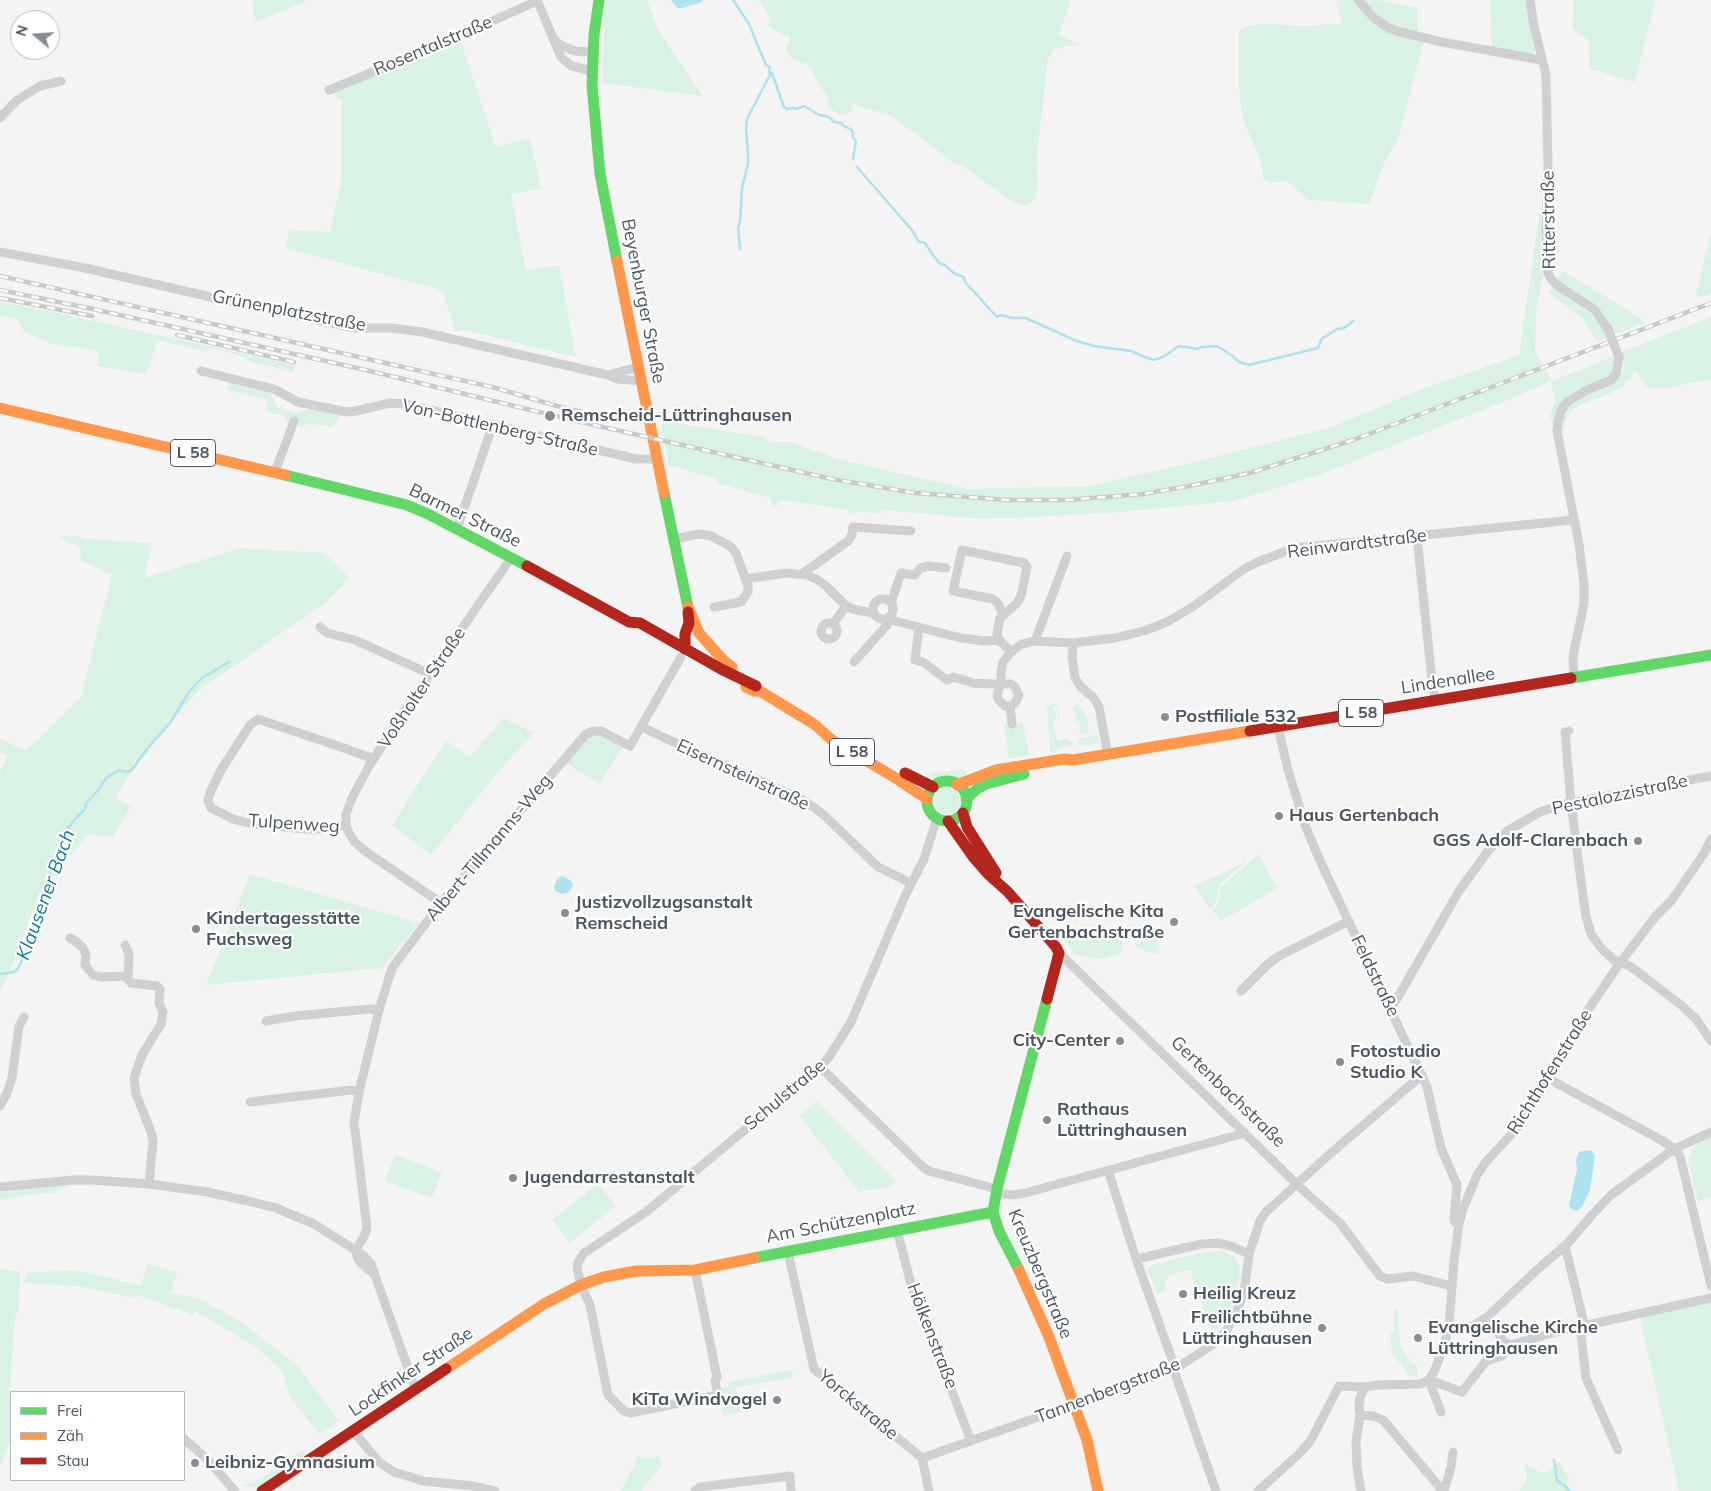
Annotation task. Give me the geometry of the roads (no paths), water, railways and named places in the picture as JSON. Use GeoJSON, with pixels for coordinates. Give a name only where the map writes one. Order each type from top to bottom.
{"type":"FeatureCollection","features":[{"type":"Feature","properties":{"kind":"main road","name":"Beyenburger Straße"},"geometry":{"type":"LineString","coordinates":[[599,0],[592,52],[592,107],[600,174],[656,459],[675,539],[688,606]]}},
{"type":"Feature","properties":{"kind":"main road","name":"Barmer Straße"},"geometry":{"type":"LineString","coordinates":[[0,408],[275,472],[406,505],[457,529],[629,622],[636,631],[758,689],[818,727],[835,734],[920,782],[933,787]]}},
{"type":"Feature","properties":{"kind":"main road"},"geometry":{"type":"LineString","coordinates":[[688,606],[699,633],[714,652],[724,661],[752,679],[758,689]]}},
{"type":"Feature","properties":{"kind":"main road"},"geometry":{"type":"LineString","coordinates":[[683,653],[685,634],[689,623],[688,606]]}},
{"type":"Feature","properties":{"kind":"main road"},"geometry":{"type":"LineString","coordinates":[[683,653],[694,641],[696,625]]}},
{"type":"Feature","properties":{"kind":"main road","name":"Lindenallee"},"geometry":{"type":"LineString","coordinates":[[957,785],[996,770],[1064,759],[1073,760],[1108,755],[1711,655]]}},
{"type":"Feature","properties":{"kind":"main road","name":"Barmer Straße"},"geometry":{"type":"LineString","coordinates":[[818,727],[832,740],[901,781],[927,799]]}},
{"type":"Feature","properties":{"kind":"main road","name":"Lindenallee"},"geometry":{"type":"LineString","coordinates":[[966,799],[989,783],[1064,765],[1073,760]]}},
{"type":"Feature","properties":{"kind":"main road"},"geometry":{"type":"LineString","coordinates":[[943,782],[957,785],[965,793],[966,799],[963,813],[954,820],[948,821],[936,818],[928,808],[927,799],[933,787],[943,782]]}},
{"type":"Feature","properties":{"kind":"main road","name":"Gertenbachstraße"},"geometry":{"type":"LineString","coordinates":[[963,813],[967,827],[994,869],[999,882]]}},
{"type":"Feature","properties":{"kind":"main road","name":"Gertenbachstraße"},"geometry":{"type":"LineString","coordinates":[[948,821],[974,858],[988,874],[999,882],[1056,947],[1059,953]]}},
{"type":"Feature","properties":{"kind":"main road","name":"Kreuzbergstraße"},"geometry":{"type":"LineString","coordinates":[[1059,953],[993,1212],[999,1231],[1040,1315],[1087,1440],[1098,1491]]}},
{"type":"Feature","properties":{"kind":"main road","name":"Am Schützenplatz"},"geometry":{"type":"LineString","coordinates":[[582,1286],[620,1273],[695,1270],[993,1212]]}},
{"type":"Feature","properties":{"kind":"main road","name":"Lockfinker Straße"},"geometry":{"type":"LineString","coordinates":[[262,1491],[544,1304],[582,1286]]}},
{"type":"Feature","properties":{"kind":"street"},"geometry":{"type":"LineString","coordinates":[[1358,0],[1381,23],[1400,32],[1442,42],[1542,60]]}},
{"type":"Feature","properties":{"kind":"street","name":"Ritterstraße"},"geometry":{"type":"LineString","coordinates":[[1530,0],[1546,75],[1548,104],[1546,228],[1548,273],[1558,286],[1594,309],[1608,328],[1619,358],[1616,374],[1611,380],[1576,396],[1566,403],[1561,410],[1557,432],[1582,566],[1584,604],[1573,656],[1574,678]]}},
{"type":"Feature","properties":{"kind":"street"},"geometry":{"type":"LineString","coordinates":[[537,1],[558,52],[566,63],[577,68],[592,71]]}},
{"type":"Feature","properties":{"kind":"street","name":"Rosentalstraße"},"geometry":{"type":"LineString","coordinates":[[329,90],[439,45],[537,1]]}},
{"type":"Feature","properties":{"kind":"street"},"geometry":{"type":"LineString","coordinates":[[551,36],[559,44],[567,48],[575,51],[592,52]]}},
{"type":"Feature","properties":{"kind":"street"},"geometry":{"type":"LineString","coordinates":[[0,118],[16,100],[40,86],[61,80]]}},
{"type":"Feature","properties":{"kind":"street","name":"Grünenplatzstraße"},"geometry":{"type":"LineString","coordinates":[[0,252],[85,268],[355,328],[392,328],[422,332],[623,380],[641,381]]}},
{"type":"Feature","properties":{"kind":"street","name":"Grünenplatzstraße"},"geometry":{"type":"LineString","coordinates":[[608,375],[638,368]]}},
{"type":"Feature","properties":{"kind":"street","name":"Von-Bottlenberg-Straße"},"geometry":{"type":"LineString","coordinates":[[201,371],[274,389],[298,402],[346,412],[390,403],[405,404],[636,459],[656,459]]}},
{"type":"Feature","properties":{"kind":"street"},"geometry":{"type":"LineString","coordinates":[[275,472],[294,421]]}},
{"type":"Feature","properties":{"kind":"street"},"geometry":{"type":"LineString","coordinates":[[457,529],[493,424]]}},
{"type":"Feature","properties":{"kind":"street","name":"Reinwardtstraße"},"geometry":{"type":"LineString","coordinates":[[1011,652],[1022,644],[1035,641],[1073,643],[1115,638],[1144,631],[1167,622],[1194,606],[1260,560],[1296,548],[1574,520]]}},
{"type":"Feature","properties":{"kind":"street"},"geometry":{"type":"LineString","coordinates":[[802,574],[848,541],[852,535],[853,527],[910,531]]}},
{"type":"Feature","properties":{"kind":"street"},"geometry":{"type":"LineString","coordinates":[[675,539],[699,534],[710,536],[721,540],[736,553],[748,592],[741,602],[714,607]]}},
{"type":"Feature","properties":{"kind":"street"},"geometry":{"type":"LineString","coordinates":[[1417,537],[1433,690],[1436,700]]}},
{"type":"Feature","properties":{"kind":"street"},"geometry":{"type":"LineString","coordinates":[[1004,615],[997,602],[993,599],[953,591],[962,550],[1024,563],[1027,566],[1021,596],[1017,603],[1004,615],[1000,618],[997,633],[999,640],[1011,652],[1003,662],[1001,684],[997,694],[1001,703],[1010,706]]}},
{"type":"Feature","properties":{"kind":"street"},"geometry":{"type":"LineString","coordinates":[[1035,641],[1067,556]]}},
{"type":"Feature","properties":{"kind":"street","name":"Voßholter Straße"},"geometry":{"type":"LineString","coordinates":[[346,825],[346,814],[350,803],[374,759],[430,674],[511,558]]}},
{"type":"Feature","properties":{"kind":"street"},"geometry":{"type":"LineString","coordinates":[[854,662],[887,626],[888,618],[893,611],[891,603],[901,573],[915,575],[920,568],[929,566],[946,568]]}},
{"type":"Feature","properties":{"kind":"street"},"geometry":{"type":"LineString","coordinates":[[745,578],[786,572],[802,574],[818,580],[846,606],[873,613],[881,619],[888,618],[965,639],[985,642],[999,640]]}},
{"type":"Feature","properties":{"kind":"street"},"geometry":{"type":"LineString","coordinates":[[873,613],[873,606],[878,600],[885,599],[891,603]]}},
{"type":"Feature","properties":{"kind":"street"},"geometry":{"type":"LineString","coordinates":[[833,624],[846,606]]}},
{"type":"Feature","properties":{"kind":"street"},"geometry":{"type":"LineString","coordinates":[[320,627],[327,632],[355,640],[430,674]]}},
{"type":"Feature","properties":{"kind":"street"},"geometry":{"type":"LineString","coordinates":[[919,627],[915,660],[923,662],[947,680],[954,677],[973,684],[1011,684],[1018,690],[1018,700],[1010,706]]}},
{"type":"Feature","properties":{"kind":"street"},"geometry":{"type":"LineString","coordinates":[[1073,643],[1072,657],[1075,678],[1081,687],[1094,698],[1099,707],[1108,755]]}},
{"type":"Feature","properties":{"kind":"street"},"geometry":{"type":"LineString","coordinates":[[642,727],[683,653]]}},
{"type":"Feature","properties":{"kind":"street"},"geometry":{"type":"LineString","coordinates":[[1010,706],[1012,724]]}},
{"type":"Feature","properties":{"kind":"street","name":"Tulpenweg"},"geometry":{"type":"LineString","coordinates":[[374,759],[258,719],[250,726],[222,770],[208,801],[211,808],[233,818],[268,826],[331,829],[346,825],[355,842],[365,851],[441,903]]}},
{"type":"Feature","properties":{"kind":"street","name":"Albert-Tillmanns-Weg"},"geometry":{"type":"LineString","coordinates":[[355,1250],[364,1238],[367,1228],[354,1129],[359,1092],[379,1010],[392,968],[441,903],[586,734],[593,731],[601,731],[630,746],[642,727]]}},
{"type":"Feature","properties":{"kind":"street","name":"Eisernsteinstraße"},"geometry":{"type":"LineString","coordinates":[[642,727],[667,740],[799,798],[826,817],[878,867],[912,883]]}},
{"type":"Feature","properties":{"kind":"street","name":"Feldstraße"},"geometry":{"type":"LineString","coordinates":[[1278,727],[1302,817],[1321,863],[1427,1087],[1441,1148],[1457,1186],[1454,1219],[1459,1224]]}},
{"type":"Feature","properties":{"kind":"street"},"geometry":{"type":"LineString","coordinates":[[1569,731],[1565,732],[1571,803],[1580,881],[1591,934],[1601,948],[1620,963],[1630,966],[1681,1005],[1696,1019],[1711,1041]]}},
{"type":"Feature","properties":{"kind":"street","name":"Pestalozzistraße"},"geometry":{"type":"LineString","coordinates":[[1391,1008],[1459,891],[1498,840],[1518,824],[1540,812],[1571,803],[1711,776]]}},
{"type":"Feature","properties":{"kind":"street","name":"Schulstraße"},"geometry":{"type":"LineString","coordinates":[[695,1270],[717,1377],[715,1381],[718,1395],[630,1413],[622,1410],[608,1395],[590,1305],[577,1268],[578,1262],[584,1253],[646,1212],[820,1067],[838,1044],[851,1022],[928,850],[936,818]]}},
{"type":"Feature","properties":{"kind":"street","name":"Richthofenstraße"},"geometry":{"type":"LineString","coordinates":[[1429,1380],[1442,1351],[1449,1327],[1451,1286],[1459,1224],[1463,1209],[1477,1176],[1486,1162],[1517,1128],[1549,1079],[1588,1010],[1620,963],[1654,917],[1672,900],[1708,854],[1711,839]]}},
{"type":"Feature","properties":{"kind":"street"},"geometry":{"type":"LineString","coordinates":[[1241,991],[1268,964],[1279,956],[1349,921]]}},
{"type":"Feature","properties":{"kind":"street"},"geometry":{"type":"LineString","coordinates":[[70,938],[78,942],[83,948],[86,955],[85,965],[93,975],[101,977],[125,976],[132,983],[158,986],[160,989],[159,1003],[163,1012],[161,1024],[142,1055],[134,1078],[136,1094],[152,1132],[153,1141],[149,1184]]}},
{"type":"Feature","properties":{"kind":"street"},"geometry":{"type":"LineString","coordinates":[[125,945],[129,954],[128,978]]}},
{"type":"Feature","properties":{"kind":"street","name":"Gertenbachstraße"},"geometry":{"type":"LineString","coordinates":[[1059,953],[1340,1223],[1380,1276],[1388,1279],[1413,1276],[1451,1286]]}},
{"type":"Feature","properties":{"kind":"street"},"geometry":{"type":"LineString","coordinates":[[266,1021],[351,1010],[379,1010]]}},
{"type":"Feature","properties":{"kind":"street"},"geometry":{"type":"LineString","coordinates":[[0,1106],[8,1093],[12,1078],[19,1026],[24,1017]]}},
{"type":"Feature","properties":{"kind":"street"},"geometry":{"type":"LineString","coordinates":[[820,1067],[929,1171],[1013,1195],[1245,1133]]}},
{"type":"Feature","properties":{"kind":"street","name":"Tannenbergstraße"},"geometry":{"type":"LineString","coordinates":[[922,1458],[1175,1369],[1212,1345],[1227,1330],[1244,1293],[1249,1254],[1260,1221],[1266,1212],[1422,1075]]}},
{"type":"Feature","properties":{"kind":"street"},"geometry":{"type":"LineString","coordinates":[[1549,1079],[1663,1141],[1680,1156],[1711,1286]]}},
{"type":"Feature","properties":{"kind":"street"},"geometry":{"type":"LineString","coordinates":[[250,1102],[351,1090],[359,1092]]}},
{"type":"Feature","properties":{"kind":"street"},"geometry":{"type":"LineString","coordinates":[[1449,1327],[1473,1326],[1487,1317],[1565,1246],[1612,1196],[1674,1149],[1711,1132]]}},
{"type":"Feature","properties":{"kind":"street"},"geometry":{"type":"LineString","coordinates":[[1108,1170],[1136,1259],[1216,1491]]}},
{"type":"Feature","properties":{"kind":"street"},"geometry":{"type":"LineString","coordinates":[[0,1187],[56,1181],[91,1180],[149,1184],[207,1192],[276,1208],[314,1224],[355,1250],[358,1259],[365,1269],[374,1274],[415,1388]]}},
{"type":"Feature","properties":{"kind":"street","name":"Hölkenstraße"},"geometry":{"type":"LineString","coordinates":[[897,1230],[911,1284],[971,1441]]}},
{"type":"Feature","properties":{"kind":"street"},"geometry":{"type":"LineString","coordinates":[[1136,1259],[1217,1242],[1249,1254]]}},
{"type":"Feature","properties":{"kind":"street"},"geometry":{"type":"LineString","coordinates":[[1565,1246],[1584,1323],[1581,1335],[1586,1378],[1618,1450]]}},
{"type":"Feature","properties":{"kind":"street","name":"Yorckstraße"},"geometry":{"type":"LineString","coordinates":[[788,1252],[814,1369],[922,1458]]}},
{"type":"Feature","properties":{"kind":"street"},"geometry":{"type":"LineString","coordinates":[[1429,1380],[1462,1392],[1486,1361],[1502,1356],[1511,1345],[1584,1323],[1711,1298]]}},
{"type":"Feature","properties":{"kind":"street"},"geometry":{"type":"LineString","coordinates":[[1487,1317],[1504,1342],[1511,1345]]}},
{"type":"Feature","properties":{"kind":"street"},"geometry":{"type":"LineString","coordinates":[[1258,1491],[1300,1453],[1311,1440],[1339,1386],[1365,1387],[1422,1384],[1429,1380]]}},
{"type":"Feature","properties":{"kind":"street"},"geometry":{"type":"LineString","coordinates":[[1429,1380],[1441,1412]]}},
{"type":"Feature","properties":{"kind":"street"},"geometry":{"type":"LineString","coordinates":[[1361,1491],[1356,1451],[1360,1397],[1365,1387]]}},
{"type":"Feature","properties":{"kind":"street"},"geometry":{"type":"LineString","coordinates":[[1360,1414],[1374,1416],[1383,1420],[1443,1491]]}},
{"type":"Feature","properties":{"kind":"street"},"geometry":{"type":"LineString","coordinates":[[354,1431],[380,1463],[394,1472],[423,1481],[473,1486],[495,1491]]}},
{"type":"Feature","properties":{"kind":"street"},"geometry":{"type":"LineString","coordinates":[[185,1440],[206,1458],[235,1491]]}},
{"type":"Feature","properties":{"kind":"street"},"geometry":{"type":"LineString","coordinates":[[1443,1491],[1451,1467],[1453,1452]]}},
{"type":"Feature","properties":{"kind":"street"},"geometry":{"type":"LineString","coordinates":[[922,1458],[929,1491]]}},
{"type":"Feature","properties":{"kind":"street"},"geometry":{"type":"LineString","coordinates":[[695,1491],[700,1487],[790,1476],[791,1491]]}},
{"type":"Feature","properties":{"kind":"water"},"geometry":{"type":"Polygon","coordinates":[[[671,0],[703,0],[702,2],[678,8],[671,0]]]}},
{"type":"Feature","properties":{"kind":"water"},"geometry":{"type":"Polygon","coordinates":[[[563,876],[571,881],[573,886],[568,892],[563,894],[556,892],[554,888],[556,881],[563,876]]]}},
{"type":"Feature","properties":{"kind":"water"},"geometry":{"type":"Polygon","coordinates":[[[1592,1151],[1595,1156],[1590,1190],[1582,1207],[1576,1211],[1570,1208],[1569,1205],[1577,1170],[1576,1160],[1579,1152],[1592,1151]]]}},
{"type":"Feature","properties":{"kind":"waterway"},"geometry":{"type":"LineString","coordinates":[[733,0],[749,24],[766,65],[770,67],[769,72],[772,73],[784,107],[796,109],[804,106],[819,115],[829,117],[834,122],[842,123],[842,125],[852,130],[856,141],[853,159]]}},
{"type":"Feature","properties":{"kind":"waterway"},"geometry":{"type":"LineString","coordinates":[[740,249],[738,228],[742,188],[748,164],[747,119],[771,73]]}},
{"type":"Feature","properties":{"kind":"waterway"},"geometry":{"type":"LineString","coordinates":[[857,167],[911,229],[919,242],[924,242],[939,263],[945,265],[955,274],[964,277],[965,282],[997,317],[1001,315],[1012,318],[1026,318],[1074,340],[1094,346],[1131,351],[1154,360],[1163,357],[1179,346],[1198,349],[1201,347],[1217,346],[1239,362],[1249,365],[1318,348],[1322,338],[1337,329],[1344,328],[1353,321]]}},
{"type":"Feature","properties":{"kind":"waterway","name":"Klausener Bach"},"geometry":{"type":"LineString","coordinates":[[0,974],[14,972],[19,967],[41,908],[45,886],[66,831],[84,810],[85,805],[106,778],[119,770],[125,772],[132,770],[147,749],[170,723],[189,692],[202,678],[229,662]]}},
{"type":"Feature","properties":{"kind":"waterway"},"geometry":{"type":"LineString","coordinates":[[1554,1460],[1557,1481],[1570,1491]]}},
{"type":"Feature","properties":{"kind":"railway"},"geometry":{"type":"LineString","coordinates":[[0,276],[496,388],[598,416]]}},
{"type":"Feature","properties":{"kind":"railway"},"geometry":{"type":"LineString","coordinates":[[0,290],[370,371],[572,420],[832,479],[915,493],[1008,500],[1066,500],[1143,494],[1250,473],[1353,440],[1711,303]]}},
{"type":"Feature","properties":{"kind":"railway"},"geometry":{"type":"LineString","coordinates":[[0,298],[92,316]]}},
{"type":"Feature","properties":{"kind":"railway"},"geometry":{"type":"LineString","coordinates":[[177,335],[294,362]]}},
{"type":"Feature","properties":{"kind":"place","name":"Remscheid-Lüttringhausen"},"geometry":{"type":"Point","coordinates":[550,416]}},
{"type":"Feature","properties":{"kind":"place","name":"Postfiliale 532"},"geometry":{"type":"Point","coordinates":[1165,717]}},
{"type":"Feature","properties":{"kind":"place","name":"Haus Gertenbach"},"geometry":{"type":"Point","coordinates":[1279,816]}},
{"type":"Feature","properties":{"kind":"place","name":"GGS Adolf-Clarenbach"},"geometry":{"type":"Point","coordinates":[1638,841]}},
{"type":"Feature","properties":{"kind":"place","name":"Justizvollzugsanstalt Remscheid"},"geometry":{"type":"Point","coordinates":[565,913]}},
{"type":"Feature","properties":{"kind":"place","name":"Evangelische Kita Gertenbachstraße"},"geometry":{"type":"Point","coordinates":[1174,922]}},
{"type":"Feature","properties":{"kind":"place","name":"Kindertagesstätte Fuchsweg"},"geometry":{"type":"Point","coordinates":[196,929]}},
{"type":"Feature","properties":{"kind":"place","name":"City-Center"},"geometry":{"type":"Point","coordinates":[1120,1041]}},
{"type":"Feature","properties":{"kind":"place","name":"Fotostudio Studio K"},"geometry":{"type":"Point","coordinates":[1340,1062]}},
{"type":"Feature","properties":{"kind":"place","name":"Rathaus Lüttringhausen"},"geometry":{"type":"Point","coordinates":[1047,1120]}},
{"type":"Feature","properties":{"kind":"place","name":"Jugendarrestanstalt"},"geometry":{"type":"Point","coordinates":[513,1178]}},
{"type":"Feature","properties":{"kind":"place","name":"Heilig Kreuz"},"geometry":{"type":"Point","coordinates":[1183,1294]}},
{"type":"Feature","properties":{"kind":"place","name":"Freilichtbühne Lüttringhausen"},"geometry":{"type":"Point","coordinates":[1322,1328]}},
{"type":"Feature","properties":{"kind":"place","name":"Evangelische Kirche Lüttringhausen"},"geometry":{"type":"Point","coordinates":[1418,1338]}},
{"type":"Feature","properties":{"kind":"place","name":"KiTa Windvogel"},"geometry":{"type":"Point","coordinates":[777,1400]}},
{"type":"Feature","properties":{"kind":"place","name":"Leibniz-Gymnasium"},"geometry":{"type":"Point","coordinates":[195,1463]}}]}
